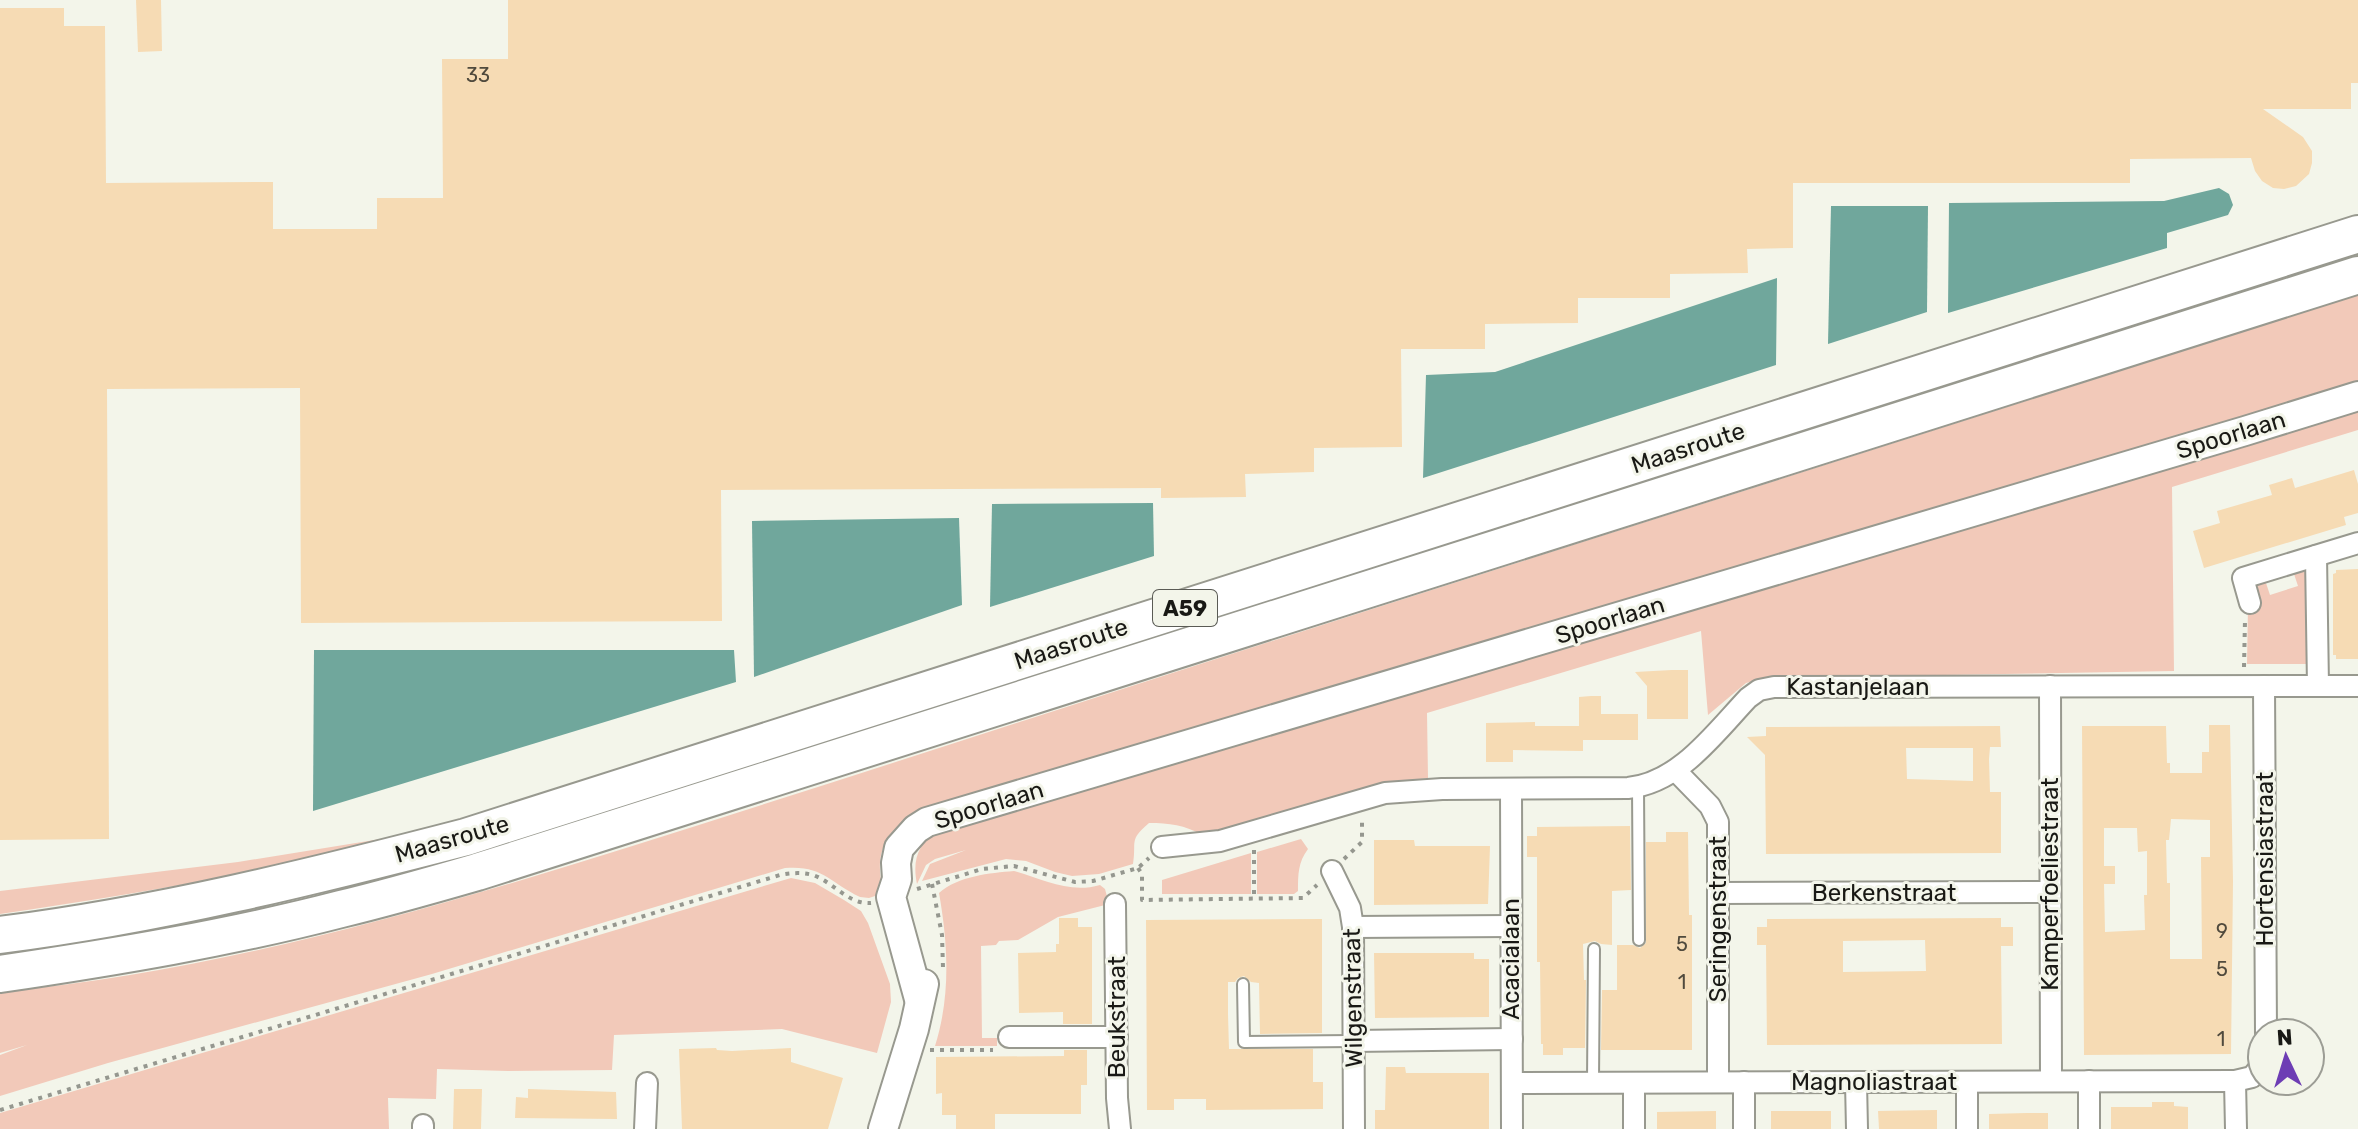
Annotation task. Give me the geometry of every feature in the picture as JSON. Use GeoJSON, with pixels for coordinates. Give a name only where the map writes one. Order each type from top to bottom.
{"type":"FeatureCollection","features":[{"type":"Feature","properties":{"kind":"highway","name":"Maasroute"},"geometry":{"type":"LineString","coordinates":[[0,935],[154,911],[333,872],[466,837],[2358,234]]}},
{"type":"Feature","properties":{"kind":"highway","name":"Maasroute"},"geometry":{"type":"LineString","coordinates":[[0,974],[160,949],[251,930],[340,910],[477,872],[2358,275]]}},
{"type":"Feature","properties":{"kind":"main road","name":"Spoorlaan"},"geometry":{"type":"LineString","coordinates":[[899,889],[896,863],[899,848],[927,822],[2358,396]]}},
{"type":"Feature","properties":{"kind":"main road"},"geometry":{"type":"LineString","coordinates":[[883,1129],[914,1029],[919,999],[899,889]]}},
{"type":"Feature","properties":{"kind":"street"},"geometry":{"type":"LineString","coordinates":[[2250,603],[2243,578],[2358,543]]}},
{"type":"Feature","properties":{"kind":"street"},"geometry":{"type":"LineString","coordinates":[[2316,556],[2318,686]]}},
{"type":"Feature","properties":{"kind":"street","name":"Kamperfoeliestraat"},"geometry":{"type":"LineString","coordinates":[[2050,686],[2051,1081]]}},
{"type":"Feature","properties":{"kind":"street","name":"Hortensiastraat"},"geometry":{"type":"LineString","coordinates":[[2254,686],[2265,1017]]}},
{"type":"Feature","properties":{"kind":"street","name":"Kastanjelaan"},"geometry":{"type":"LineString","coordinates":[[1162,847],[1220,841],[1385,793],[1442,789],[1638,787],[1659,781],[1676,771],[1748,698],[1759,690],[1774,687],[2358,686]]}},
{"type":"Feature","properties":{"kind":"street","name":"Seringenstraat"},"geometry":{"type":"LineString","coordinates":[[1676,771],[1715,813],[1718,822],[1718,1082]]}},
{"type":"Feature","properties":{"kind":"street","name":"Acacialaan"},"geometry":{"type":"LineString","coordinates":[[1511,789],[1512,1129]]}},
{"type":"Feature","properties":{"kind":"street","name":"Wilgenstraat"},"geometry":{"type":"LineString","coordinates":[[1332,871],[1350,908],[1353,927],[1354,1129]]}},
{"type":"Feature","properties":{"kind":"street","name":"Berkenstraat"},"geometry":{"type":"LineString","coordinates":[[1718,893],[2050,892]]}},
{"type":"Feature","properties":{"kind":"street","name":"Beukstraat"},"geometry":{"type":"LineString","coordinates":[[1115,904],[1120,1129]]}},
{"type":"Feature","properties":{"kind":"street"},"geometry":{"type":"LineString","coordinates":[[1353,927],[1511,926]]}},
{"type":"Feature","properties":{"kind":"street"},"geometry":{"type":"LineString","coordinates":[[1009,1037],[1117,1037]]}},
{"type":"Feature","properties":{"kind":"street"},"geometry":{"type":"LineString","coordinates":[[1353,1041],[1512,1039]]}},
{"type":"Feature","properties":{"kind":"street"},"geometry":{"type":"LineString","coordinates":[[2236,1129],[2235,1081],[2246,1078]]}},
{"type":"Feature","properties":{"kind":"street"},"geometry":{"type":"LineString","coordinates":[[2089,1081],[2089,1129]]}},
{"type":"Feature","properties":{"kind":"street","name":"Magnoliastraat"},"geometry":{"type":"LineString","coordinates":[[1512,1083],[2235,1081]]}},
{"type":"Feature","properties":{"kind":"street"},"geometry":{"type":"LineString","coordinates":[[1744,1082],[1744,1129]]}},
{"type":"Feature","properties":{"kind":"street"},"geometry":{"type":"LineString","coordinates":[[1856,1082],[1857,1129]]}},
{"type":"Feature","properties":{"kind":"street"},"geometry":{"type":"LineString","coordinates":[[1967,1082],[1967,1129]]}},
{"type":"Feature","properties":{"kind":"street"},"geometry":{"type":"LineString","coordinates":[[645,1129],[647,1083]]}},
{"type":"Feature","properties":{"kind":"street"},"geometry":{"type":"LineString","coordinates":[[1634,1083],[1634,1129]]}},
{"type":"Feature","properties":{"kind":"lane"},"geometry":{"type":"LineString","coordinates":[[1638,787],[1639,940]]}},
{"type":"Feature","properties":{"kind":"lane"},"geometry":{"type":"LineString","coordinates":[[1593,1083],[1594,949]]}},
{"type":"Feature","properties":{"kind":"lane"},"geometry":{"type":"LineString","coordinates":[[1243,984],[1244,1042],[1353,1041]]}},
{"type":"Feature","properties":{"kind":"path"},"geometry":{"type":"LineString","coordinates":[[2250,603],[2245,606],[2254,686]]}},
{"type":"Feature","properties":{"kind":"path"},"geometry":{"type":"LineString","coordinates":[[1249,832],[1255,853],[1254,899]]}},
{"type":"Feature","properties":{"kind":"path"},"geometry":{"type":"LineString","coordinates":[[0,1110],[796,872],[813,875],[860,903],[867,904],[899,889],[982,869],[1014,866],[1075,882],[1093,881],[1138,868],[1142,874],[1142,900],[1303,898]]}},
{"type":"Feature","properties":{"kind":"path"},"geometry":{"type":"LineString","coordinates":[[928,1049],[1005,1050],[1009,1037]]}},
{"type":"Feature","properties":{"kind":"shaded area"},"geometry":{"type":"Polygon","coordinates":[[[2358,295],[2358,384],[907,819],[885,842],[880,861],[884,893],[869,898],[860,897],[817,872],[785,868],[432,974],[108,1063],[0,1096],[0,1055],[27,1045],[0,1053],[0,992],[80,983],[238,955],[472,895],[2358,295]]]}},
{"type":"Feature","properties":{"kind":"shaded area"},"geometry":{"type":"Polygon","coordinates":[[[2358,408],[2358,430],[2172,487],[2174,671],[1765,678],[1746,683],[1708,715],[1701,631],[1427,713],[1428,778],[1363,788],[1202,835],[1177,825],[1149,823],[1136,838],[1133,864],[1099,874],[1072,876],[1026,861],[1006,859],[922,881],[930,864],[966,850],[935,859],[926,865],[917,884],[915,867],[918,853],[921,846],[939,830],[2358,408]]]}},
{"type":"Feature","properties":{"kind":"shaded area"},"geometry":{"type":"Polygon","coordinates":[[[2293,571],[2307,571],[2311,664],[2247,664],[2248,606],[2257,584],[2265,580],[2270,595],[2298,586],[2293,571]]]}},
{"type":"Feature","properties":{"kind":"shaded area"},"geometry":{"type":"Polygon","coordinates":[[[399,836],[251,872],[0,914],[0,891],[238,862],[399,836]]]}},
{"type":"Feature","properties":{"kind":"shaded area"},"geometry":{"type":"Polygon","coordinates":[[[1301,839],[1308,849],[1300,864],[1298,891],[1294,894],[1257,894],[1257,852],[1301,839]]]}},
{"type":"Feature","properties":{"kind":"shaded area"},"geometry":{"type":"Polygon","coordinates":[[[1251,853],[1251,894],[1162,894],[1162,880],[1251,853]]]}},
{"type":"Feature","properties":{"kind":"shaded area"},"geometry":{"type":"Polygon","coordinates":[[[1014,871],[1067,887],[1100,885],[1105,889],[1109,904],[1058,917],[1018,940],[981,946],[982,1038],[997,1038],[997,1046],[935,1046],[946,989],[939,893],[965,879],[1014,871]]]}},
{"type":"Feature","properties":{"kind":"shaded area"},"geometry":{"type":"Polygon","coordinates":[[[791,878],[815,883],[861,911],[868,923],[890,984],[891,1002],[877,1053],[782,1029],[614,1035],[612,1070],[437,1069],[436,1099],[388,1098],[389,1129],[0,1129],[0,1113],[791,878]]]}},
{"type":"Feature","properties":{"kind":"water"},"geometry":{"type":"Polygon","coordinates":[[[2219,188],[2229,194],[2233,205],[2228,215],[2167,233],[2167,248],[1948,313],[1949,203],[2164,201],[2219,188]]]}},
{"type":"Feature","properties":{"kind":"water"},"geometry":{"type":"Polygon","coordinates":[[[1831,206],[1928,206],[1927,312],[1828,344],[1831,206]]]}},
{"type":"Feature","properties":{"kind":"water"},"geometry":{"type":"Polygon","coordinates":[[[1777,278],[1776,365],[1423,478],[1426,375],[1495,372],[1777,278]]]}},
{"type":"Feature","properties":{"kind":"water"},"geometry":{"type":"Polygon","coordinates":[[[1153,503],[1154,556],[990,607],[992,504],[1153,503]]]}},
{"type":"Feature","properties":{"kind":"water"},"geometry":{"type":"Polygon","coordinates":[[[959,518],[962,605],[754,677],[752,521],[959,518]]]}},
{"type":"Feature","properties":{"kind":"water"},"geometry":{"type":"Polygon","coordinates":[[[314,650],[734,650],[736,682],[313,811],[314,650]]]}},
{"type":"Feature","properties":{"kind":"building"},"geometry":{"type":"Polygon","coordinates":[[[136,0],[161,0],[162,51],[138,52],[136,0]]]}},
{"type":"Feature","properties":{"kind":"building"},"geometry":{"type":"Polygon","coordinates":[[[508,0],[2358,0],[2358,83],[2351,83],[2351,109],[2263,109],[2303,137],[2312,151],[2309,174],[2296,186],[2284,189],[2273,188],[2262,181],[2251,158],[2130,159],[2130,183],[1793,183],[1793,248],[1747,249],[1748,273],[1670,274],[1670,298],[1578,298],[1578,323],[1485,324],[1485,349],[1401,349],[1402,447],[1314,448],[1314,472],[1245,474],[1246,497],[1161,498],[1161,488],[721,490],[722,621],[301,623],[300,388],[107,389],[109,839],[0,840],[0,8],[64,8],[64,26],[105,26],[106,183],[273,182],[273,229],[377,229],[377,198],[443,198],[442,59],[508,59],[508,0]]]}},
{"type":"Feature","properties":{"kind":"building"},"geometry":{"type":"Polygon","coordinates":[[[2354,470],[2358,484],[2358,513],[2344,517],[2346,525],[2204,568],[2193,531],[2220,523],[2217,511],[2272,495],[2269,485],[2292,478],[2295,488],[2354,470]]]}},
{"type":"Feature","properties":{"kind":"building"},"geometry":{"type":"Polygon","coordinates":[[[2358,569],[2358,659],[2336,659],[2333,655],[2333,574],[2336,570],[2358,569]]]}},
{"type":"Feature","properties":{"kind":"building"},"geometry":{"type":"Polygon","coordinates":[[[1688,670],[1688,719],[1647,719],[1647,686],[1635,672],[1688,670]]]}},
{"type":"Feature","properties":{"kind":"building"},"geometry":{"type":"Polygon","coordinates":[[[1601,696],[1601,714],[1638,714],[1638,740],[1583,740],[1583,751],[1513,750],[1513,762],[1486,762],[1486,723],[1535,722],[1535,726],[1579,726],[1579,697],[1601,696]]]}},
{"type":"Feature","properties":{"kind":"building"},"geometry":{"type":"Polygon","coordinates":[[[2209,725],[2230,725],[2233,881],[2231,1054],[2084,1055],[2082,726],[2166,726],[2170,773],[2202,773],[2202,752],[2209,752],[2209,725]],[[2171,819],[2169,840],[2166,840],[2167,883],[2170,883],[2170,959],[2202,959],[2201,857],[2210,857],[2210,820],[2171,819]],[[2104,828],[2104,866],[2115,866],[2115,884],[2104,884],[2105,932],[2145,930],[2147,851],[2138,852],[2137,828],[2104,828]]]}},
{"type":"Feature","properties":{"kind":"building"},"geometry":{"type":"Polygon","coordinates":[[[2000,726],[2001,747],[1990,747],[1989,759],[1990,792],[2001,792],[2001,853],[1766,854],[1765,755],[1747,737],[1766,736],[1766,727],[2000,726]],[[1906,748],[1907,779],[1973,781],[1973,748],[1906,748]]]}},
{"type":"Feature","properties":{"kind":"building"},"geometry":{"type":"Polygon","coordinates":[[[1630,826],[1631,890],[1612,891],[1612,945],[1595,941],[1583,944],[1585,1048],[1563,1048],[1563,1055],[1543,1055],[1540,962],[1537,962],[1537,857],[1527,857],[1527,836],[1537,836],[1537,827],[1630,826]]]}},
{"type":"Feature","properties":{"kind":"building"},"geometry":{"type":"Polygon","coordinates":[[[1666,832],[1688,832],[1689,915],[1692,915],[1692,1050],[1601,1050],[1602,990],[1617,990],[1617,945],[1640,948],[1646,943],[1646,842],[1666,842],[1666,832]]]}},
{"type":"Feature","properties":{"kind":"building"},"geometry":{"type":"Polygon","coordinates":[[[1374,840],[1414,840],[1415,846],[1490,846],[1488,904],[1374,905],[1374,840]]]}},
{"type":"Feature","properties":{"kind":"building"},"geometry":{"type":"Polygon","coordinates":[[[1059,918],[1078,918],[1078,927],[1092,927],[1092,1024],[1063,1024],[1063,1012],[1019,1013],[1018,953],[1056,952],[1059,918]]]}},
{"type":"Feature","properties":{"kind":"building"},"geometry":{"type":"Polygon","coordinates":[[[2001,918],[2001,927],[2013,927],[2013,946],[2001,946],[2002,1044],[1767,1045],[1766,945],[1757,945],[1757,927],[1767,927],[1767,919],[2001,918]],[[1925,940],[1843,941],[1843,972],[1926,971],[1925,940]]]}},
{"type":"Feature","properties":{"kind":"building"},"geometry":{"type":"Polygon","coordinates":[[[1322,919],[1322,1033],[1260,1034],[1259,983],[1251,982],[1244,976],[1235,982],[1228,982],[1228,1014],[1229,1049],[1313,1049],[1313,1082],[1323,1082],[1323,1109],[1206,1110],[1206,1099],[1174,1099],[1174,1110],[1147,1110],[1146,920],[1322,919]]]}},
{"type":"Feature","properties":{"kind":"building"},"geometry":{"type":"Polygon","coordinates":[[[1374,953],[1474,953],[1474,959],[1489,959],[1489,1017],[1375,1018],[1374,953]]]}},
{"type":"Feature","properties":{"kind":"building"},"geometry":{"type":"Polygon","coordinates":[[[791,1048],[791,1062],[843,1078],[828,1129],[682,1129],[679,1049],[732,1051],[791,1048]]]}},
{"type":"Feature","properties":{"kind":"building"},"geometry":{"type":"Polygon","coordinates":[[[1064,1050],[1087,1050],[1087,1085],[1081,1085],[1081,1114],[995,1114],[995,1129],[956,1129],[956,1115],[942,1115],[942,1093],[936,1094],[936,1057],[1064,1056],[1064,1050]]]}},
{"type":"Feature","properties":{"kind":"building"},"geometry":{"type":"Polygon","coordinates":[[[1386,1067],[1405,1067],[1406,1073],[1489,1073],[1489,1129],[1375,1129],[1375,1110],[1385,1110],[1386,1067]]]}},
{"type":"Feature","properties":{"kind":"building"},"geometry":{"type":"Polygon","coordinates":[[[454,1089],[482,1089],[481,1129],[453,1129],[454,1089]]]}},
{"type":"Feature","properties":{"kind":"building"},"geometry":{"type":"Polygon","coordinates":[[[528,1089],[616,1092],[617,1119],[515,1118],[516,1097],[528,1098],[528,1089]]]}},
{"type":"Feature","properties":{"kind":"building"},"geometry":{"type":"Polygon","coordinates":[[[2152,1102],[2174,1102],[2174,1106],[2188,1107],[2188,1129],[2111,1129],[2111,1107],[2152,1107],[2152,1102]]]}},
{"type":"Feature","properties":{"kind":"building"},"geometry":{"type":"Polygon","coordinates":[[[1937,1110],[1937,1129],[1879,1129],[1878,1111],[1937,1110]]]}},
{"type":"Feature","properties":{"kind":"building"},"geometry":{"type":"Polygon","coordinates":[[[1716,1111],[1716,1129],[1657,1129],[1657,1112],[1716,1111]]]}},
{"type":"Feature","properties":{"kind":"building"},"geometry":{"type":"Polygon","coordinates":[[[1771,1111],[1831,1111],[1831,1129],[1771,1129],[1771,1111]]]}},
{"type":"Feature","properties":{"kind":"building"},"geometry":{"type":"Polygon","coordinates":[[[2048,1113],[2048,1129],[1989,1129],[1989,1114],[2048,1113]]]}}]}
